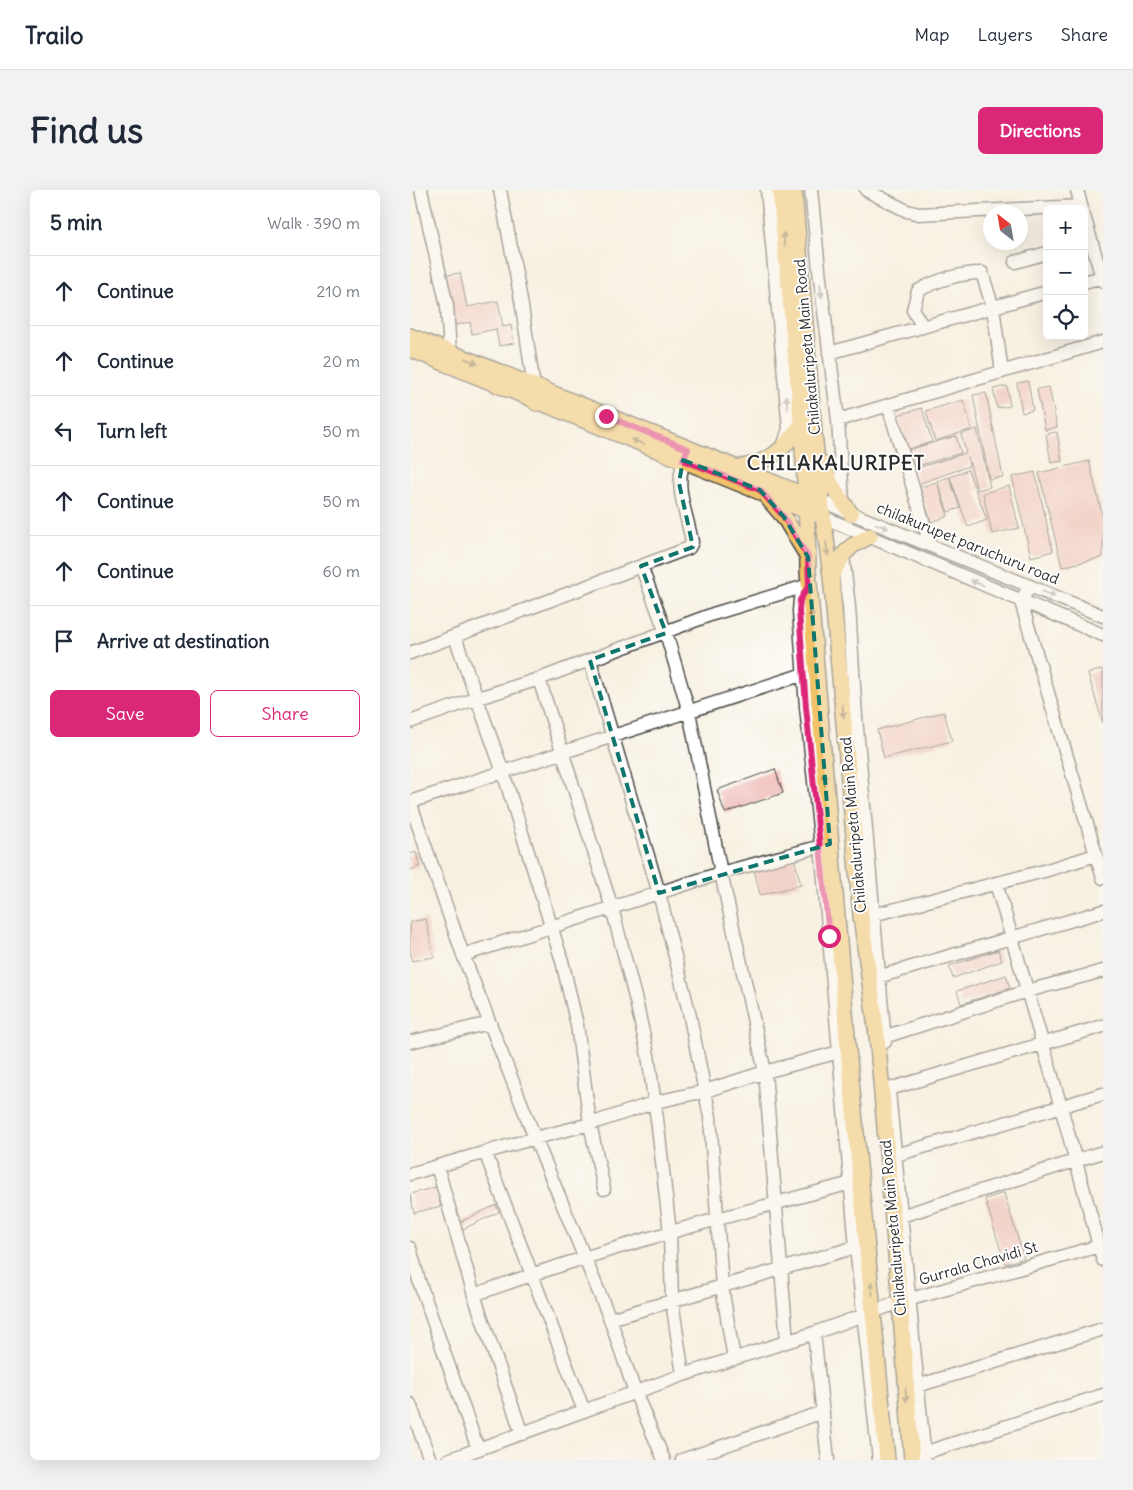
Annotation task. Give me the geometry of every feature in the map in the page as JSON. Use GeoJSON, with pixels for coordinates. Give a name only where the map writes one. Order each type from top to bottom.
{"type":"FeatureCollection","features":[{"type":"Feature","properties":{"kind":"main road","name":"Chilakaluripeta Main Road"},"geometry":{"type":"LineString","coordinates":[[780,190],[801,425],[811,503],[823,517],[831,576],[861,916],[877,1035],[920,1458]]}},
{"type":"Feature","properties":{"kind":"main road","name":"Chilakaluripeta Main Road"},"geometry":{"type":"LineString","coordinates":[[794,190],[816,447],[808,557],[826,845],[868,1314],[887,1460]]}},
{"type":"Feature","properties":{"kind":"main road"},"geometry":{"type":"LineString","coordinates":[[410,336],[450,352],[538,393],[686,455],[760,490],[811,503]]}},
{"type":"Feature","properties":{"kind":"main road"},"geometry":{"type":"LineString","coordinates":[[410,349],[538,393]]}},
{"type":"Feature","properties":{"kind":"main road"},"geometry":{"type":"LineString","coordinates":[[734,468],[754,465],[769,459],[782,449],[801,425]]}},
{"type":"Feature","properties":{"kind":"main road"},"geometry":{"type":"LineString","coordinates":[[816,447],[830,484],[847,508]]}},
{"type":"Feature","properties":{"kind":"main road"},"geometry":{"type":"LineString","coordinates":[[686,455],[734,468],[811,503]]}},
{"type":"Feature","properties":{"kind":"main road"},"geometry":{"type":"LineString","coordinates":[[760,490],[784,517],[808,557]]}},
{"type":"Feature","properties":{"kind":"main road"},"geometry":{"type":"LineString","coordinates":[[831,576],[843,556],[852,546],[870,536]]}},
{"type":"Feature","properties":{"kind":"street"},"geometry":{"type":"LineString","coordinates":[[421,190],[447,306],[450,352]]}},
{"type":"Feature","properties":{"kind":"street"},"geometry":{"type":"LineString","coordinates":[[500,190],[538,393]]}},
{"type":"Feature","properties":{"kind":"street"},"geometry":{"type":"LineString","coordinates":[[767,190],[789,429],[782,449]]}},
{"type":"Feature","properties":{"kind":"street"},"geometry":{"type":"LineString","coordinates":[[811,190],[847,508]]}},
{"type":"Feature","properties":{"kind":"street"},"geometry":{"type":"LineString","coordinates":[[866,190],[907,211],[919,214],[1043,211]]}},
{"type":"Feature","properties":{"kind":"street"},"geometry":{"type":"LineString","coordinates":[[1077,190],[1082,205]]}},
{"type":"Feature","properties":{"kind":"street"},"geometry":{"type":"LineString","coordinates":[[1088,242],[1102,279],[1088,281]]}},
{"type":"Feature","properties":{"kind":"street"},"geometry":{"type":"LineString","coordinates":[[1015,262],[1043,254]]}},
{"type":"Feature","properties":{"kind":"street"},"geometry":{"type":"LineString","coordinates":[[924,327],[913,310],[918,291],[930,284],[970,273],[982,273],[993,308],[1002,372]]}},
{"type":"Feature","properties":{"kind":"street"},"geometry":{"type":"LineString","coordinates":[[829,353],[1043,293]]}},
{"type":"Feature","properties":{"kind":"street"},"geometry":{"type":"LineString","coordinates":[[838,420],[1103,342]]}},
{"type":"Feature","properties":{"kind":"street"},"geometry":{"type":"LineString","coordinates":[[888,405],[930,544]]}},
{"type":"Feature","properties":{"kind":"street"},"geometry":{"type":"LineString","coordinates":[[410,653],[689,548],[691,545],[691,534],[679,483],[686,455]]}},
{"type":"Feature","properties":{"kind":"street","name":"chilakurupet paruchuru road"},"geometry":{"type":"LineString","coordinates":[[811,503],[847,508],[1103,616]]}},
{"type":"Feature","properties":{"kind":"street","name":"chilakurupet paruchuru road"},"geometry":{"type":"LineString","coordinates":[[823,517],[1103,635]]}},
{"type":"Feature","properties":{"kind":"street"},"geometry":{"type":"LineString","coordinates":[[843,556],[849,607],[856,717],[878,976],[901,1216],[904,1301],[917,1386],[920,1458],[1103,1395]]}},
{"type":"Feature","properties":{"kind":"street"},"geometry":{"type":"LineString","coordinates":[[642,566],[666,633],[689,712],[721,873],[765,1072],[787,1341]]}},
{"type":"Feature","properties":{"kind":"street"},"geometry":{"type":"LineString","coordinates":[[410,722],[539,679],[713,614],[809,584]]}},
{"type":"Feature","properties":{"kind":"street"},"geometry":{"type":"LineString","coordinates":[[809,584],[800,600],[799,611],[807,716],[826,845],[839,1052],[856,1247],[868,1314],[879,1460]]}},
{"type":"Feature","properties":{"kind":"street"},"geometry":{"type":"LineString","coordinates":[[1029,586],[1022,602],[1103,878]]}},
{"type":"Feature","properties":{"kind":"street"},"geometry":{"type":"LineString","coordinates":[[455,636],[503,772],[552,927],[577,1025],[590,1124],[604,1188]]}},
{"type":"Feature","properties":{"kind":"street"},"geometry":{"type":"LineString","coordinates":[[590,660],[659,892],[689,1012],[710,1117],[722,1287],[734,1359]]}},
{"type":"Feature","properties":{"kind":"street"},"geometry":{"type":"LineString","coordinates":[[664,1460],[636,1392],[610,1319],[535,1138],[463,955],[410,802],[804,674]]}},
{"type":"Feature","properties":{"kind":"street"},"geometry":{"type":"LineString","coordinates":[[539,679],[612,908],[636,1000],[656,1102],[670,1233],[672,1301],[683,1375]]}},
{"type":"Feature","properties":{"kind":"street"},"geometry":{"type":"LineString","coordinates":[[463,955],[721,873],[826,845]]}},
{"type":"Feature","properties":{"kind":"street"},"geometry":{"type":"LineString","coordinates":[[873,915],[1096,855]]}},
{"type":"Feature","properties":{"kind":"street"},"geometry":{"type":"LineString","coordinates":[[996,883],[1010,937],[1101,1246],[1103,1260]]}},
{"type":"Feature","properties":{"kind":"street"},"geometry":{"type":"LineString","coordinates":[[878,976],[1103,911]]}},
{"type":"Feature","properties":{"kind":"street"},"geometry":{"type":"LineString","coordinates":[[884,1037],[1026,991],[1103,971]]}},
{"type":"Feature","properties":{"kind":"street"},"geometry":{"type":"LineString","coordinates":[[410,1042],[490,1023]]}},
{"type":"Feature","properties":{"kind":"street"},"geometry":{"type":"LineString","coordinates":[[889,1090],[1103,1026]]}},
{"type":"Feature","properties":{"kind":"street"},"geometry":{"type":"LineString","coordinates":[[410,1174],[590,1124],[656,1102],[839,1052]]}},
{"type":"Feature","properties":{"kind":"street"},"geometry":{"type":"LineString","coordinates":[[896,1155],[1103,1094]]}},
{"type":"Feature","properties":{"kind":"street"},"geometry":{"type":"LineString","coordinates":[[485,1152],[530,1274],[584,1411]]}},
{"type":"Feature","properties":{"kind":"street"},"geometry":{"type":"LineString","coordinates":[[901,1216],[1103,1152]]}},
{"type":"Feature","properties":{"kind":"street"},"geometry":{"type":"LineString","coordinates":[[437,1166],[474,1295],[522,1434]]}},
{"type":"Feature","properties":{"kind":"street"},"geometry":{"type":"LineString","coordinates":[[474,1295],[530,1274],[851,1183]]}},
{"type":"Feature","properties":{"kind":"street","name":"Gurrala Chavidi St"},"geometry":{"type":"LineString","coordinates":[[448,1460],[683,1375],[814,1333],[904,1301],[1101,1246]]}},
{"type":"Feature","properties":{"kind":"street"},"geometry":{"type":"LineString","coordinates":[[610,1319],[856,1247]]}},
{"type":"Feature","properties":{"kind":"street"},"geometry":{"type":"LineString","coordinates":[[410,1248],[420,1284],[478,1449]]}},
{"type":"Feature","properties":{"kind":"street"},"geometry":{"type":"LineString","coordinates":[[917,1386],[1103,1330]]}},
{"type":"Feature","properties":{"kind":"street"},"geometry":{"type":"LineString","coordinates":[[814,1333],[828,1460]]}},
{"type":"Feature","properties":{"kind":"street"},"geometry":{"type":"LineString","coordinates":[[410,1404],[430,1460]]}},
{"type":"Feature","properties":{"kind":"street"},"geometry":{"type":"LineString","coordinates":[[682,1460],[823,1412]]}},
{"type":"Feature","properties":{"kind":"highlighted area"},"geometry":{"type":"Polygon","coordinates":[[[683,460],[760,490],[784,517],[808,557],[830,844],[659,893],[590,660],[666,633],[641,566],[693,547],[679,483],[683,460]]]}},
{"type":"Feature","properties":{"kind":"building"},"geometry":{"type":"Polygon","coordinates":[[[460,273],[467,307],[498,301],[503,327],[511,325],[514,343],[499,346],[496,329],[472,334],[470,322],[452,326],[442,276],[460,273]]]}},
{"type":"Feature","properties":{"kind":"building"},"geometry":{"type":"Polygon","coordinates":[[[1028,381],[1033,410],[1022,413],[1017,383],[1028,381]]]}},
{"type":"Feature","properties":{"kind":"building"},"geometry":{"type":"Polygon","coordinates":[[[1007,386],[1010,406],[997,408],[993,389],[1007,386]]]}},
{"type":"Feature","properties":{"kind":"building"},"geometry":{"type":"Polygon","coordinates":[[[1049,387],[1057,427],[1045,430],[1037,389],[1049,387]]]}},
{"type":"Feature","properties":{"kind":"building"},"geometry":{"type":"Polygon","coordinates":[[[986,393],[1003,477],[989,479],[973,395],[986,393]]]}},
{"type":"Feature","properties":{"kind":"building"},"geometry":{"type":"Polygon","coordinates":[[[963,400],[972,429],[935,441],[926,411],[963,400]]]}},
{"type":"Feature","properties":{"kind":"building"},"geometry":{"type":"Polygon","coordinates":[[[922,408],[932,442],[908,449],[898,415],[922,408]]]}},
{"type":"Feature","properties":{"kind":"building"},"geometry":{"type":"Polygon","coordinates":[[[977,429],[990,487],[977,490],[968,457],[969,466],[918,484],[914,469],[966,453],[961,434],[977,429]]]}},
{"type":"Feature","properties":{"kind":"building"},"geometry":{"type":"Polygon","coordinates":[[[1057,432],[1062,461],[1051,463],[1046,434],[1057,432]]]}},
{"type":"Feature","properties":{"kind":"building"},"geometry":{"type":"Polygon","coordinates":[[[956,436],[961,453],[914,467],[908,450],[956,436]]]}},
{"type":"Feature","properties":{"kind":"building"},"geometry":{"type":"Polygon","coordinates":[[[1089,461],[1103,518],[1103,557],[1062,567],[1039,473],[1089,461]]]}},
{"type":"Feature","properties":{"kind":"building"},"geometry":{"type":"Polygon","coordinates":[[[968,470],[987,520],[968,527],[950,477],[968,470]]]}},
{"type":"Feature","properties":{"kind":"building"},"geometry":{"type":"Polygon","coordinates":[[[1035,472],[1053,551],[1031,557],[1012,477],[1035,472]]]}},
{"type":"Feature","properties":{"kind":"building"},"geometry":{"type":"Polygon","coordinates":[[[949,477],[960,508],[948,512],[937,481],[949,477]]]}},
{"type":"Feature","properties":{"kind":"building"},"geometry":{"type":"Polygon","coordinates":[[[937,482],[948,516],[931,522],[920,487],[937,482]]]}},
{"type":"Feature","properties":{"kind":"building"},"geometry":{"type":"Polygon","coordinates":[[[1009,486],[1019,528],[992,534],[983,493],[1009,486]]]}},
{"type":"Feature","properties":{"kind":"building"},"geometry":{"type":"Polygon","coordinates":[[[1102,669],[1103,672],[1103,723],[1088,674],[1102,669]]]}},
{"type":"Feature","properties":{"kind":"building"},"geometry":{"type":"Polygon","coordinates":[[[944,712],[952,741],[884,758],[877,730],[944,712]]]}},
{"type":"Feature","properties":{"kind":"building"},"geometry":{"type":"Polygon","coordinates":[[[775,769],[783,793],[725,813],[717,790],[775,769]]]}},
{"type":"Feature","properties":{"kind":"building"},"geometry":{"type":"Polygon","coordinates":[[[416,852],[420,866],[410,870],[410,854],[416,852]]]}},
{"type":"Feature","properties":{"kind":"building"},"geometry":{"type":"Polygon","coordinates":[[[794,858],[801,885],[760,895],[754,868],[794,858]]]}},
{"type":"Feature","properties":{"kind":"building"},"geometry":{"type":"Polygon","coordinates":[[[426,919],[434,957],[412,961],[410,922],[426,919]]]}},
{"type":"Feature","properties":{"kind":"building"},"geometry":{"type":"Polygon","coordinates":[[[998,950],[1002,961],[953,978],[949,966],[998,950]]]}},
{"type":"Feature","properties":{"kind":"building"},"geometry":{"type":"Polygon","coordinates":[[[1006,975],[1010,988],[961,1004],[957,991],[1006,975]]]}},
{"type":"Feature","properties":{"kind":"building"},"geometry":{"type":"Polygon","coordinates":[[[436,1187],[441,1206],[414,1213],[410,1194],[436,1187]]]}},
{"type":"Feature","properties":{"kind":"building"},"geometry":{"type":"Polygon","coordinates":[[[1004,1193],[1024,1258],[1005,1264],[985,1199],[1004,1193]]]}},
{"type":"Feature","properties":{"kind":"building"},"geometry":{"type":"Polygon","coordinates":[[[496,1205],[499,1212],[463,1229],[460,1222],[496,1205]]]}},
{"type":"Feature","properties":{"kind":"district","name":"CHILAKALURIPET"},"geometry":{"type":"Point","coordinates":[836,462]}},
{"type":"Feature","properties":{"kind":"route"},"geometry":{"type":"LineString","coordinates":[[606,416],[688,449],[683,460],[760,490],[791,526],[808,557],[809,585],[800,600],[799,611],[813,783],[829,936]]}}]}
